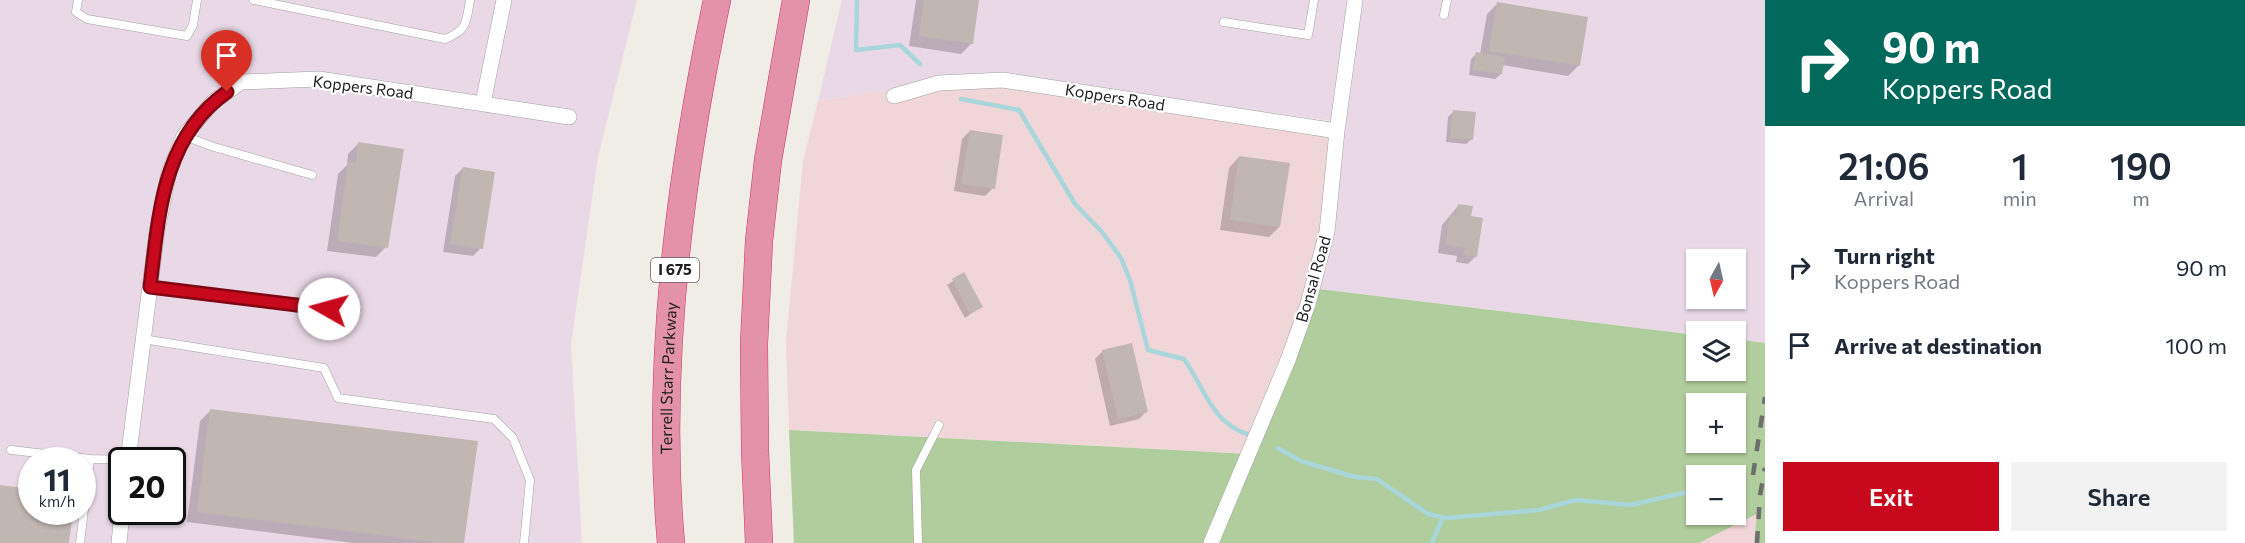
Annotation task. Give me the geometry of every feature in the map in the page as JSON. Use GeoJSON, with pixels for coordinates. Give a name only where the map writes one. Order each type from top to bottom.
{"type":"FeatureCollection","features":[{"type":"Feature","properties":{"kind":"highway","name":"Terrell Starr Parkway"},"geometry":{"type":"LineString","coordinates":[[671,543],[667,435],[671,297],[699,89],[717,0]]}},
{"type":"Feature","properties":{"kind":"highway"},"geometry":{"type":"LineString","coordinates":[[759,543],[754,344],[759,241],[770,149],[796,0]]}},
{"type":"Feature","properties":{"kind":"street"},"geometry":{"type":"LineString","coordinates":[[483,103],[504,0]]}},
{"type":"Feature","properties":{"kind":"street","name":"Bonsal Road"},"geometry":{"type":"LineString","coordinates":[[1211,543],[1288,360],[1308,304],[1327,232],[1337,131],[1355,0]]}},
{"type":"Feature","properties":{"kind":"street","name":"Koppers Road"},"geometry":{"type":"LineString","coordinates":[[130,447],[157,231],[169,172],[184,136],[213,102],[241,82],[319,79],[569,117]]}},
{"type":"Feature","properties":{"kind":"street","name":"Koppers Road"},"geometry":{"type":"LineString","coordinates":[[894,96],[939,83],[1003,80],[1337,131]]}},
{"type":"Feature","properties":{"kind":"street"},"geometry":{"type":"LineString","coordinates":[[119,543],[121,525]]}},
{"type":"Feature","properties":{"kind":"lane"},"geometry":{"type":"LineString","coordinates":[[78,0],[76,12],[87,19],[188,36],[193,25],[197,0]]}},
{"type":"Feature","properties":{"kind":"lane"},"geometry":{"type":"LineString","coordinates":[[254,0],[445,39],[458,34],[466,26],[470,0]]}},
{"type":"Feature","properties":{"kind":"lane"},"geometry":{"type":"LineString","coordinates":[[1224,22],[1308,35],[1314,0]]}},
{"type":"Feature","properties":{"kind":"lane"},"geometry":{"type":"LineString","coordinates":[[1444,15],[1447,0]]}},
{"type":"Feature","properties":{"kind":"lane"},"geometry":{"type":"LineString","coordinates":[[184,136],[312,176]]}},
{"type":"Feature","properties":{"kind":"lane"},"geometry":{"type":"LineString","coordinates":[[150,287],[329,309]]}},
{"type":"Feature","properties":{"kind":"lane"},"geometry":{"type":"LineString","coordinates":[[143,339],[324,368],[338,398],[494,419],[513,438],[530,480],[524,543]]}},
{"type":"Feature","properties":{"kind":"lane"},"geometry":{"type":"LineString","coordinates":[[918,543],[916,470],[939,425]]}},
{"type":"Feature","properties":{"kind":"lane"},"geometry":{"type":"LineString","coordinates":[[11,450],[18,451]]}},
{"type":"Feature","properties":{"kind":"lane"},"geometry":{"type":"LineString","coordinates":[[80,543],[82,525]]}},
{"type":"Feature","properties":{"kind":"shaded area"},"geometry":{"type":"Polygon","coordinates":[[[0,0],[637,0],[598,157],[571,344],[582,543],[0,543],[0,0]]]}},
{"type":"Feature","properties":{"kind":"shaded area"},"geometry":{"type":"Polygon","coordinates":[[[842,0],[1765,0],[1765,343],[1746,340],[1746,321],[1686,321],[1686,334],[1319,289],[1342,122],[980,75],[818,101],[842,0]]]}},
{"type":"Feature","properties":{"kind":"shaded area"},"geometry":{"type":"Polygon","coordinates":[[[980,75],[1342,123],[1319,289],[1249,454],[789,430],[786,342],[803,161],[818,101],[980,75]]]}},
{"type":"Feature","properties":{"kind":"shaded area"},"geometry":{"type":"Polygon","coordinates":[[[1758,514],[1754,543],[1699,543],[1736,525],[1746,525],[1746,520],[1758,514]]]}},
{"type":"Feature","properties":{"kind":"green space"},"geometry":{"type":"Polygon","coordinates":[[[1319,289],[1686,334],[1686,381],[1746,381],[1746,340],[1765,343],[1765,543],[1754,543],[1757,514],[1746,520],[1746,465],[1686,465],[1686,525],[1735,525],[1699,543],[794,543],[789,430],[1249,454],[1319,289]]]}},
{"type":"Feature","properties":{"kind":"building"},"geometry":{"type":"Polygon","coordinates":[[[924,0],[979,0],[973,44],[919,36],[924,0]]]}},
{"type":"Feature","properties":{"kind":"building"},"geometry":{"type":"Polygon","coordinates":[[[1497,2],[1588,17],[1580,66],[1489,51],[1497,2]]]}},
{"type":"Feature","properties":{"kind":"building"},"geometry":{"type":"Polygon","coordinates":[[[1476,52],[1505,57],[1502,74],[1473,70],[1476,52]]]}},
{"type":"Feature","properties":{"kind":"building"},"geometry":{"type":"Polygon","coordinates":[[[1453,110],[1476,112],[1473,140],[1450,138],[1453,110]]]}},
{"type":"Feature","properties":{"kind":"building"},"geometry":{"type":"Polygon","coordinates":[[[970,130],[1003,135],[995,189],[961,184],[970,130]]]}},
{"type":"Feature","properties":{"kind":"building"},"geometry":{"type":"Polygon","coordinates":[[[358,142],[404,149],[388,248],[337,241],[348,162],[356,163],[358,142]]]}},
{"type":"Feature","properties":{"kind":"building"},"geometry":{"type":"Polygon","coordinates":[[[1239,156],[1290,163],[1280,227],[1230,220],[1239,156]]]}},
{"type":"Feature","properties":{"kind":"building"},"geometry":{"type":"Polygon","coordinates":[[[463,167],[495,172],[483,249],[450,244],[463,167]]]}},
{"type":"Feature","properties":{"kind":"building"},"geometry":{"type":"Polygon","coordinates":[[[1458,204],[1473,206],[1471,216],[1483,218],[1477,257],[1463,255],[1465,248],[1445,245],[1450,215],[1456,216],[1458,204]]]}},
{"type":"Feature","properties":{"kind":"building"},"geometry":{"type":"Polygon","coordinates":[[[964,272],[983,307],[970,314],[952,279],[964,272]]]}},
{"type":"Feature","properties":{"kind":"building"},"geometry":{"type":"Polygon","coordinates":[[[1132,343],[1148,412],[1118,419],[1102,350],[1132,343]]]}},
{"type":"Feature","properties":{"kind":"building"},"geometry":{"type":"Polygon","coordinates":[[[210,409],[478,441],[464,543],[441,543],[197,512],[210,409]]]}},
{"type":"Feature","properties":{"kind":"building"},"geometry":{"type":"Polygon","coordinates":[[[0,485],[18,487],[18,525],[71,525],[69,543],[0,543],[0,485]]]}},
{"type":"Feature","properties":{"kind":"waterway"},"geometry":{"type":"LineString","coordinates":[[857,0],[856,50],[900,45],[920,64]]}},
{"type":"Feature","properties":{"kind":"waterway"},"geometry":{"type":"LineString","coordinates":[[961,99],[1019,110],[1075,204],[1102,232],[1121,258],[1130,280],[1148,350],[1184,359],[1217,413],[1235,429],[1247,434]]}},
{"type":"Feature","properties":{"kind":"waterway"},"geometry":{"type":"LineString","coordinates":[[1278,448],[1301,461],[1355,477],[1377,479],[1428,514],[1446,518],[1539,510],[1576,500],[1631,505],[1686,492]]}},
{"type":"Feature","properties":{"kind":"waterway"},"geometry":{"type":"LineString","coordinates":[[1432,543],[1443,517]]}},
{"type":"Feature","properties":{"kind":"railway"},"geometry":{"type":"LineString","coordinates":[[1753,475],[1765,397]]}},
{"type":"Feature","properties":{"kind":"railway"},"geometry":{"type":"LineString","coordinates":[[1757,543],[1760,495],[1765,468]]}},
{"type":"Feature","properties":{"kind":"route"},"geometry":{"type":"LineString","coordinates":[[227,92],[213,102],[184,136],[169,172],[157,231],[150,287],[329,309]]}}]}
